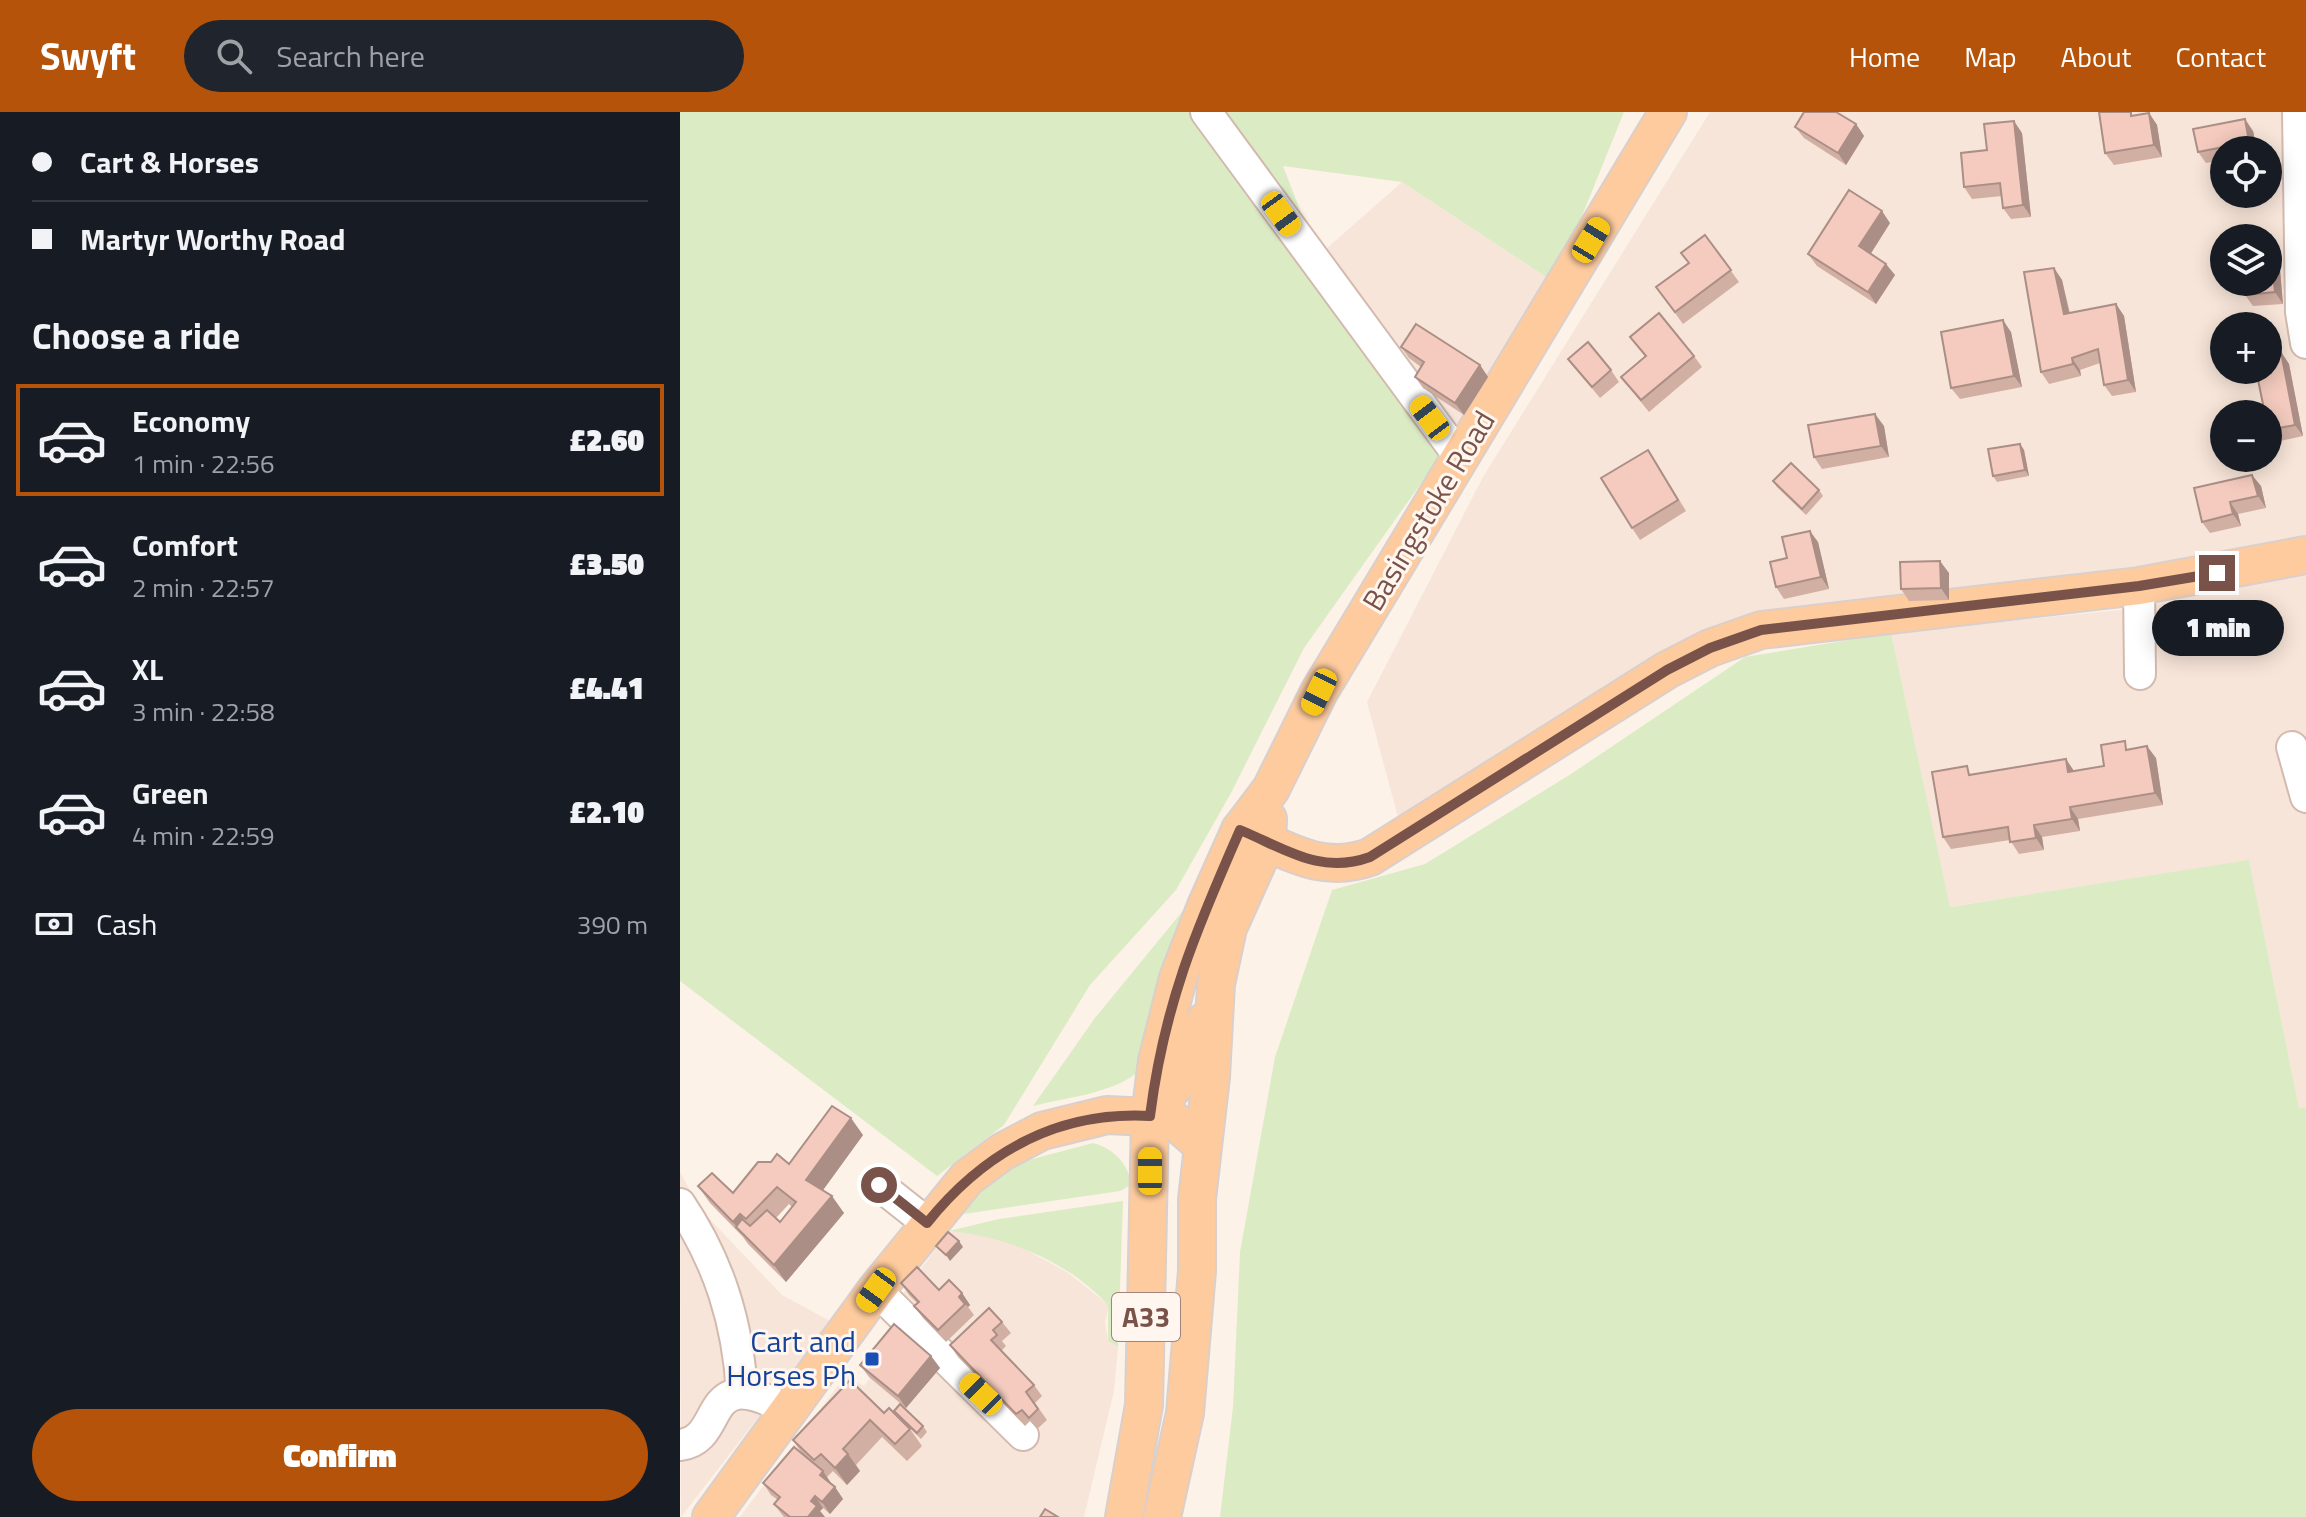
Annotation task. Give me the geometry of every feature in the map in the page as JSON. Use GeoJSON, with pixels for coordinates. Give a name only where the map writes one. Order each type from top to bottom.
{"type":"FeatureCollection","features":[{"type":"Feature","properties":{"kind":"main road","name":"Basingstoke Road"},"geometry":{"type":"LineString","coordinates":[[1202,1145],[1211,1077],[1214,1002],[1228,928],[1253,836],[1271,789],[1319,692],[1668,112]]}},
{"type":"Feature","properties":{"kind":"main road"},"geometry":{"type":"LineString","coordinates":[[1253,836],[1325,866],[1351,864],[1370,857],[1667,670],[1710,648],[1761,630],[2139,586],[2306,555]]}},
{"type":"Feature","properties":{"kind":"main road","name":"Basingstoke Road"},"geometry":{"type":"LineString","coordinates":[[1150,1116],[1157,1061],[1178,978],[1253,836]]}},
{"type":"Feature","properties":{"kind":"main road"},"geometry":{"type":"LineString","coordinates":[[1150,1116],[1179,1080],[1214,1002]]}},
{"type":"Feature","properties":{"kind":"main road"},"geometry":{"type":"LineString","coordinates":[[711,1517],[876,1290],[927,1223],[967,1178],[1002,1152],[1042,1131],[1107,1115],[1171,1118],[1202,1145]]}},
{"type":"Feature","properties":{"kind":"main road","name":"A33"},"geometry":{"type":"LineString","coordinates":[[1124,1517],[1144,1405],[1150,1116]]}},
{"type":"Feature","properties":{"kind":"main road","name":"A33"},"geometry":{"type":"LineString","coordinates":[[1162,1517],[1185,1413],[1202,1145]]}},
{"type":"Feature","properties":{"kind":"street"},"geometry":{"type":"LineString","coordinates":[[1206,112],[1461,459]]}},
{"type":"Feature","properties":{"kind":"street"},"geometry":{"type":"LineString","coordinates":[[2298,112],[2301,312],[2306,343]]}},
{"type":"Feature","properties":{"kind":"street"},"geometry":{"type":"LineString","coordinates":[[2139,586],[2140,674]]}},
{"type":"Feature","properties":{"kind":"street"},"geometry":{"type":"LineString","coordinates":[[2292,747],[2306,797]]}},
{"type":"Feature","properties":{"kind":"street"},"geometry":{"type":"LineString","coordinates":[[879,1185],[927,1223]]}},
{"type":"Feature","properties":{"kind":"street"},"geometry":{"type":"LineString","coordinates":[[680,1204],[704,1240],[726,1292],[740,1354],[742,1393]]}},
{"type":"Feature","properties":{"kind":"street"},"geometry":{"type":"LineString","coordinates":[[876,1290],[1023,1435]]}},
{"type":"Feature","properties":{"kind":"street"},"geometry":{"type":"LineString","coordinates":[[680,1445],[700,1434],[716,1407],[728,1396],[742,1393],[765,1398],[789,1411]]}},
{"type":"Feature","properties":{"kind":"shaded area"},"geometry":{"type":"Polygon","coordinates":[[[1710,112],[2293,112],[2306,312],[2306,535],[2137,566],[1774,614],[1399,821],[1367,702],[1483,477],[1710,112]]]}},
{"type":"Feature","properties":{"kind":"shaded area"},"geometry":{"type":"Polygon","coordinates":[[[1402,182],[1555,283],[1459,443],[1318,256],[1402,182]]]}},
{"type":"Feature","properties":{"kind":"shaded area"},"geometry":{"type":"Polygon","coordinates":[[[2306,572],[2306,1107],[2299,1108],[2249,861],[1949,907],[1891,633],[2139,608],[2306,572]]]}},
{"type":"Feature","properties":{"kind":"shaded area"},"geometry":{"type":"Polygon","coordinates":[[[680,1172],[701,1210],[782,1295],[832,1322],[681,1517],[680,1172]]]}},
{"type":"Feature","properties":{"kind":"shaded area"},"geometry":{"type":"Polygon","coordinates":[[[949,1231],[989,1234],[1015,1244],[1067,1272],[1109,1305],[1105,1322],[1108,1341],[1118,1347],[1114,1391],[1084,1517],[740,1517],[846,1375],[864,1386],[913,1322],[895,1304],[949,1231]]]}},
{"type":"Feature","properties":{"kind":"green space"},"geometry":{"type":"Polygon","coordinates":[[[680,112],[1624,112],[1555,283],[1402,182],[1283,166],[1318,256],[1449,444],[1304,648],[1231,793],[1176,890],[1090,985],[1004,1125],[937,1176],[680,981],[680,112]]]}},
{"type":"Feature","properties":{"kind":"green space"},"geometry":{"type":"Polygon","coordinates":[[[1891,633],[1950,907],[2249,860],[2299,1108],[2306,1107],[2306,1517],[1220,1517],[1233,1407],[1240,1252],[1275,1057],[1332,890],[1425,864],[1571,774],[1745,657],[1891,633]]]}},
{"type":"Feature","properties":{"kind":"green space"},"geometry":{"type":"Polygon","coordinates":[[[1190,902],[1147,1064],[1136,1074],[1109,1088],[1033,1106],[1095,1018],[1190,902]]]}},
{"type":"Feature","properties":{"kind":"green space"},"geometry":{"type":"Polygon","coordinates":[[[1093,1143],[1119,1158],[1127,1170],[1131,1185],[1120,1191],[950,1216],[997,1177],[1021,1162],[1093,1143]]]}},
{"type":"Feature","properties":{"kind":"green space"},"geometry":{"type":"Polygon","coordinates":[[[1123,1201],[1118,1347],[1108,1341],[1108,1305],[1075,1276],[1014,1245],[949,1231],[999,1219],[1123,1201]]]}},
{"type":"Feature","properties":{"kind":"building"},"geometry":{"type":"Polygon","coordinates":[[[1804,112],[1836,112],[1856,124],[1838,153],[1795,127],[1804,112]]]}},
{"type":"Feature","properties":{"kind":"building"},"geometry":{"type":"Polygon","coordinates":[[[2099,112],[2131,112],[2131,116],[2149,113],[2154,145],[2105,153],[2099,112]]]}},
{"type":"Feature","properties":{"kind":"building"},"geometry":{"type":"Polygon","coordinates":[[[2245,119],[2248,136],[2210,136],[2210,150],[2198,152],[2193,129],[2245,119]]]}},
{"type":"Feature","properties":{"kind":"building"},"geometry":{"type":"Polygon","coordinates":[[[2014,121],[2023,205],[2003,208],[2000,183],[1964,187],[1961,153],[1987,150],[1984,124],[2014,121]]]}},
{"type":"Feature","properties":{"kind":"building"},"geometry":{"type":"Polygon","coordinates":[[[1849,190],[1882,211],[1859,246],[1886,264],[1868,292],[1808,254],[1849,190]]]}},
{"type":"Feature","properties":{"kind":"building"},"geometry":{"type":"Polygon","coordinates":[[[1705,235],[1731,270],[1675,312],[1656,287],[1689,263],[1681,253],[1705,235]]]}},
{"type":"Feature","properties":{"kind":"building"},"geometry":{"type":"Polygon","coordinates":[[[2054,268],[2064,314],[2116,304],[2128,380],[2104,385],[2098,349],[2072,358],[2073,364],[2041,372],[2024,272],[2054,268]]]}},
{"type":"Feature","properties":{"kind":"building"},"geometry":{"type":"Polygon","coordinates":[[[1659,313],[1694,356],[1641,400],[1621,377],[1646,356],[1630,337],[1659,313]]]}},
{"type":"Feature","properties":{"kind":"building"},"geometry":{"type":"Polygon","coordinates":[[[2003,320],[2014,376],[1951,388],[1941,332],[2003,320]]]}},
{"type":"Feature","properties":{"kind":"building"},"geometry":{"type":"Polygon","coordinates":[[[1416,324],[1480,365],[1455,403],[1415,377],[1424,362],[1401,347],[1416,324]]]}},
{"type":"Feature","properties":{"kind":"building"},"geometry":{"type":"Polygon","coordinates":[[[1588,342],[1611,370],[1592,387],[1568,359],[1588,342]]]}},
{"type":"Feature","properties":{"kind":"building"},"geometry":{"type":"Polygon","coordinates":[[[2282,357],[2295,425],[2282,427],[2282,400],[2262,400],[2259,384],[2282,384],[2282,357]]]}},
{"type":"Feature","properties":{"kind":"building"},"geometry":{"type":"Polygon","coordinates":[[[1875,414],[1881,446],[1814,457],[1808,425],[1875,414]]]}},
{"type":"Feature","properties":{"kind":"building"},"geometry":{"type":"Polygon","coordinates":[[[2020,444],[2025,470],[1993,476],[1988,449],[2020,444]]]}},
{"type":"Feature","properties":{"kind":"building"},"geometry":{"type":"Polygon","coordinates":[[[1648,450],[1678,500],[1632,528],[1601,478],[1648,450]]]}},
{"type":"Feature","properties":{"kind":"building"},"geometry":{"type":"Polygon","coordinates":[[[1791,463],[1819,490],[1802,509],[1773,481],[1791,463]]]}},
{"type":"Feature","properties":{"kind":"building"},"geometry":{"type":"Polygon","coordinates":[[[2252,475],[2258,496],[2230,502],[2233,514],[2202,522],[2194,488],[2252,475]]]}},
{"type":"Feature","properties":{"kind":"building"},"geometry":{"type":"Polygon","coordinates":[[[1810,531],[1821,577],[1776,587],[1770,562],[1787,558],[1782,537],[1810,531]]]}},
{"type":"Feature","properties":{"kind":"building"},"geometry":{"type":"Polygon","coordinates":[[[1940,561],[1941,588],[1901,589],[1900,562],[1940,561]]]}},
{"type":"Feature","properties":{"kind":"building"},"geometry":{"type":"Polygon","coordinates":[[[2125,741],[2126,750],[2147,746],[2155,793],[2070,807],[2072,819],[2034,825],[2036,838],[2010,842],[2008,827],[1943,837],[1932,772],[1967,766],[1969,775],[2066,759],[2068,772],[2104,766],[2101,745],[2125,741]]]}},
{"type":"Feature","properties":{"kind":"building"},"geometry":{"type":"Polygon","coordinates":[[[832,1106],[851,1118],[806,1180],[832,1196],[774,1265],[736,1227],[742,1219],[750,1226],[767,1210],[780,1222],[796,1202],[777,1187],[746,1219],[740,1214],[733,1222],[698,1186],[712,1173],[733,1193],[758,1162],[771,1162],[777,1154],[789,1164],[832,1106]]]}},
{"type":"Feature","properties":{"kind":"building"},"geometry":{"type":"Polygon","coordinates":[[[948,1232],[959,1241],[946,1255],[936,1246],[948,1232]]]}},
{"type":"Feature","properties":{"kind":"building"},"geometry":{"type":"Polygon","coordinates":[[[917,1267],[939,1290],[949,1280],[962,1293],[959,1297],[965,1304],[938,1330],[914,1306],[919,1302],[901,1283],[917,1267]]]}},
{"type":"Feature","properties":{"kind":"building"},"geometry":{"type":"Polygon","coordinates":[[[989,1308],[1002,1322],[993,1330],[997,1335],[991,1340],[1034,1385],[1026,1392],[1038,1409],[1029,1418],[1022,1410],[1016,1414],[950,1345],[989,1308]]]}},
{"type":"Feature","properties":{"kind":"building"},"geometry":{"type":"Polygon","coordinates":[[[894,1324],[931,1356],[898,1396],[860,1365],[894,1324]]]}},
{"type":"Feature","properties":{"kind":"building"},"geometry":{"type":"Polygon","coordinates":[[[850,1380],[884,1413],[889,1408],[910,1429],[895,1444],[870,1420],[843,1449],[848,1454],[835,1468],[821,1454],[814,1460],[793,1440],[850,1380]]]}},
{"type":"Feature","properties":{"kind":"building"},"geometry":{"type":"Polygon","coordinates":[[[900,1404],[923,1426],[917,1433],[894,1411],[900,1404]]]}},
{"type":"Feature","properties":{"kind":"building"},"geometry":{"type":"Polygon","coordinates":[[[794,1447],[823,1471],[820,1475],[835,1487],[822,1502],[815,1496],[811,1501],[817,1506],[808,1517],[790,1517],[774,1504],[780,1497],[763,1483],[794,1447]]]}},
{"type":"Feature","properties":{"kind":"building"},"geometry":{"type":"Polygon","coordinates":[[[1045,1509],[1058,1517],[1040,1517],[1045,1509]]]}},
{"type":"Feature","properties":{"kind":"place","name":"Cart and Horses Ph"},"geometry":{"type":"Point","coordinates":[872,1359]}},
{"type":"Feature","properties":{"kind":"route"},"geometry":{"type":"LineString","coordinates":[[879,1185],[927,1223],[967,1178],[1002,1152],[1042,1131],[1107,1115],[1150,1116],[1157,1061],[1178,978],[1240,830],[1325,866],[1351,864],[1370,857],[1667,670],[1710,648],[1761,630],[2139,586],[2217,573]]}}]}
